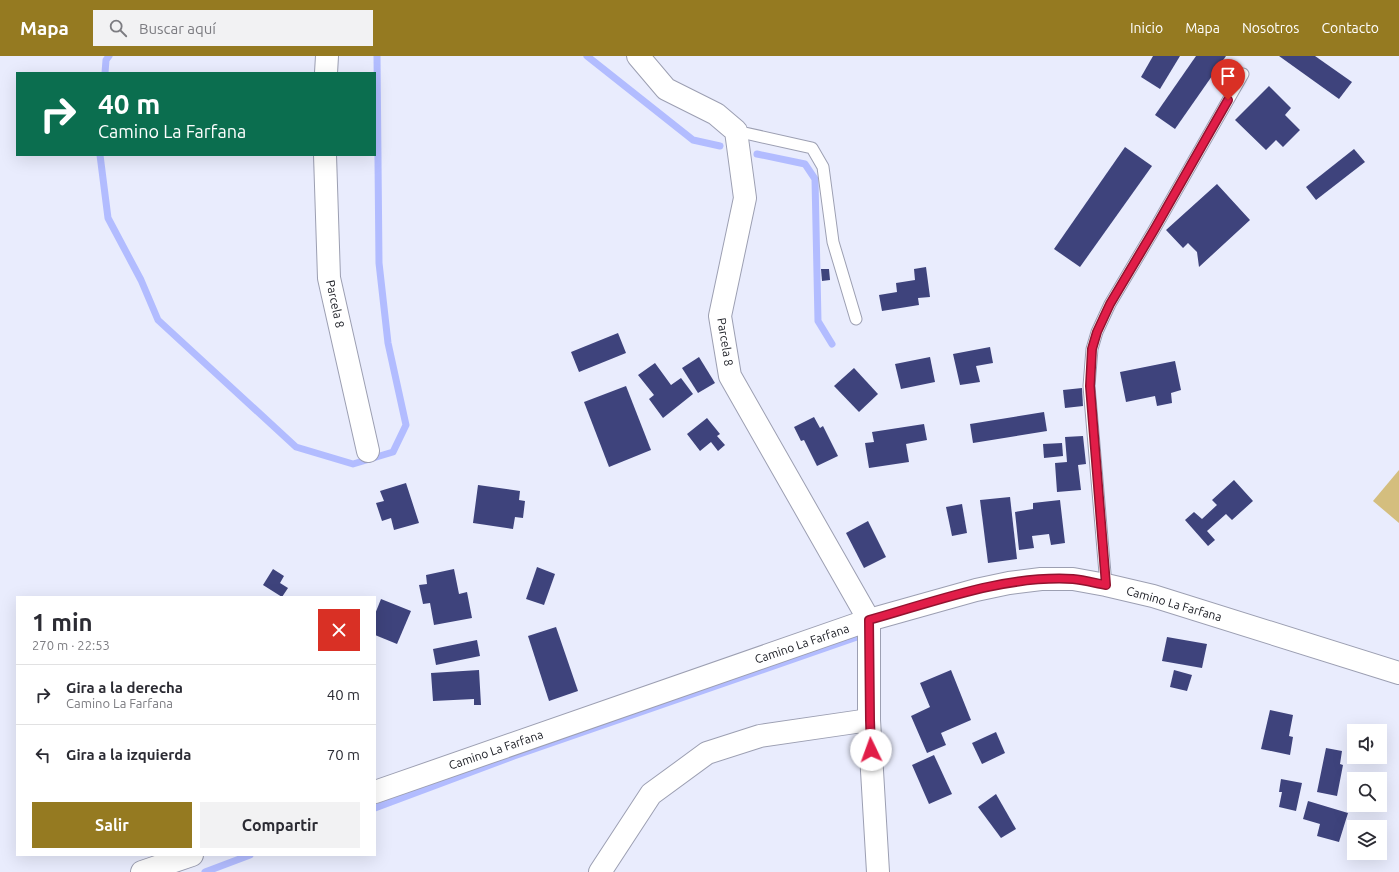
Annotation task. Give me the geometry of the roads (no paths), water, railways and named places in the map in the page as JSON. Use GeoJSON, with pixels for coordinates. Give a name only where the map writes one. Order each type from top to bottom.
{"type":"FeatureCollection","features":[{"type":"Feature","properties":{"kind":"street"},"geometry":{"type":"LineString","coordinates":[[326,72],[327,56]]}},
{"type":"Feature","properties":{"kind":"street"},"geometry":{"type":"LineString","coordinates":[[638,56],[666,89],[716,114],[736,131]]}},
{"type":"Feature","properties":{"kind":"street","name":"Parcela 8"},"geometry":{"type":"LineString","coordinates":[[736,131],[745,198],[720,316],[730,376],[869,620]]}},
{"type":"Feature","properties":{"kind":"street","name":"Parcela 8"},"geometry":{"type":"LineString","coordinates":[[325,156],[329,278],[368,451]]}},
{"type":"Feature","properties":{"kind":"street","name":"Camino La Farfana"},"geometry":{"type":"LineString","coordinates":[[376,792],[869,620],[976,590],[1008,583],[1041,579],[1073,579],[1153,596],[1399,673]]}},
{"type":"Feature","properties":{"kind":"street"},"geometry":{"type":"LineString","coordinates":[[869,620],[870,720],[878,872]]}},
{"type":"Feature","properties":{"kind":"street"},"geometry":{"type":"LineString","coordinates":[[600,872],[651,794],[707,753],[760,736],[870,720]]}},
{"type":"Feature","properties":{"kind":"street"},"geometry":{"type":"LineString","coordinates":[[142,872],[189,856]]}},
{"type":"Feature","properties":{"kind":"lane"},"geometry":{"type":"LineString","coordinates":[[1106,585],[1090,386],[1092,349],[1097,332],[1110,304],[1243,74]]}},
{"type":"Feature","properties":{"kind":"lane"},"geometry":{"type":"LineString","coordinates":[[736,131],[812,148],[823,167],[832,242],[856,319]]}},
{"type":"Feature","properties":{"kind":"waterway"},"geometry":{"type":"LineString","coordinates":[[105,72],[106,60],[109,56]]}},
{"type":"Feature","properties":{"kind":"waterway"},"geometry":{"type":"LineString","coordinates":[[100,156],[108,218],[141,280],[158,320],[296,447],[353,464],[393,452],[406,425],[388,343],[379,263],[377,56]]}},
{"type":"Feature","properties":{"kind":"waterway"},"geometry":{"type":"LineString","coordinates":[[587,56],[693,140],[720,146]]}},
{"type":"Feature","properties":{"kind":"waterway"},"geometry":{"type":"LineString","coordinates":[[757,154],[805,164],[815,179],[818,321],[832,344]]}},
{"type":"Feature","properties":{"kind":"waterway"},"geometry":{"type":"LineString","coordinates":[[376,808],[514,756],[857,637]]}},
{"type":"Feature","properties":{"kind":"waterway"},"geometry":{"type":"LineString","coordinates":[[205,872],[247,856]]}}]}
